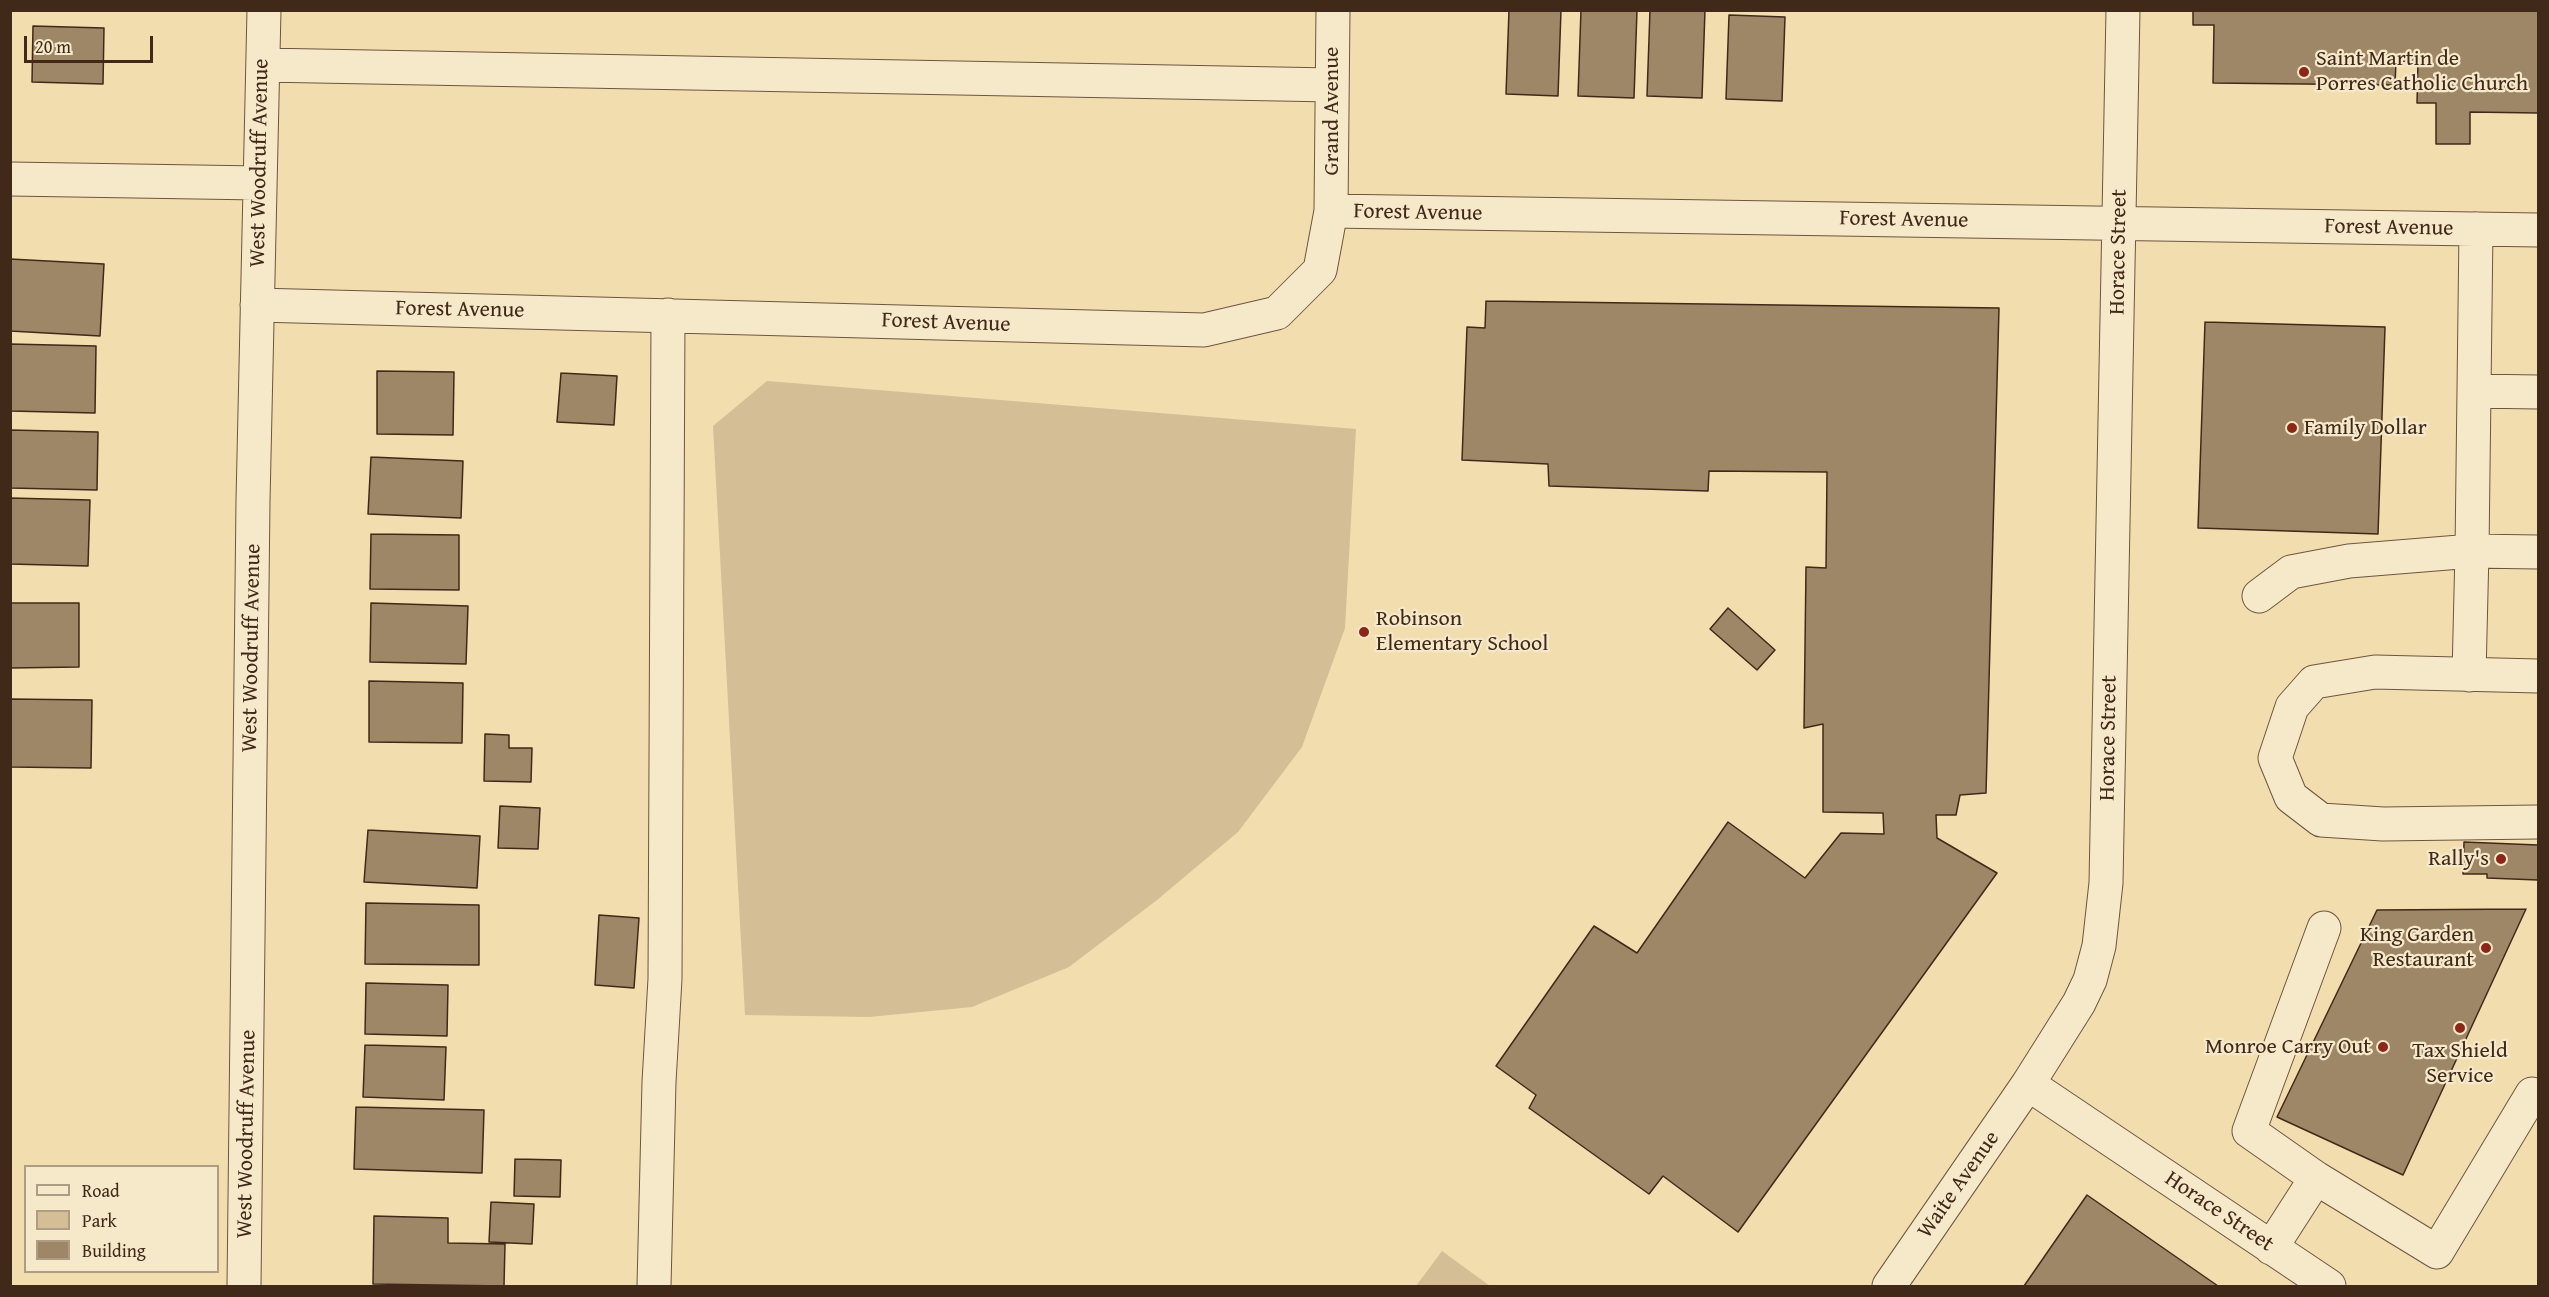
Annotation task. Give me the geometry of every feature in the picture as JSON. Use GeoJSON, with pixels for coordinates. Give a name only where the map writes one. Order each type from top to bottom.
{"type":"FeatureCollection","features":[{"type":"Feature","properties":{"kind":"street","name":"West Woodruff Avenue"},"geometry":{"type":"LineString","coordinates":[[244,1287],[257,305],[264,10]]}},
{"type":"Feature","properties":{"kind":"street","name":"Grand Avenue"},"geometry":{"type":"LineString","coordinates":[[1331,211],[1333,10]]}},
{"type":"Feature","properties":{"kind":"street","name":"Horace Street"},"geometry":{"type":"LineString","coordinates":[[2123,10],[2106,883],[2100,936],[2090,980],[2079,1002],[2028,1084],[2329,1287]]}},
{"type":"Feature","properties":{"kind":"street"},"geometry":{"type":"LineString","coordinates":[[263,64],[1332,85]]}},
{"type":"Feature","properties":{"kind":"street"},"geometry":{"type":"LineString","coordinates":[[10,179],[260,183]]}},
{"type":"Feature","properties":{"kind":"street","name":"Forest Avenue"},"geometry":{"type":"LineString","coordinates":[[257,305],[1204,330],[1277,314],[1320,270],[1331,211],[2538,230]]}},
{"type":"Feature","properties":{"kind":"street"},"geometry":{"type":"LineString","coordinates":[[2469,675],[2476,229]]}},
{"type":"Feature","properties":{"kind":"street"},"geometry":{"type":"LineString","coordinates":[[654,1287],[664,979],[668,315]]}},
{"type":"Feature","properties":{"kind":"street"},"geometry":{"type":"LineString","coordinates":[[2474,391],[2538,392]]}},
{"type":"Feature","properties":{"kind":"street"},"geometry":{"type":"LineString","coordinates":[[2259,596],[2291,572],[2349,561],[2472,551],[2538,552]]}},
{"type":"Feature","properties":{"kind":"street"},"geometry":{"type":"LineString","coordinates":[[2538,676],[2375,672],[2314,682],[2292,707],[2275,758],[2291,797],[2321,820],[2393,824],[2538,822]]}},
{"type":"Feature","properties":{"kind":"street"},"geometry":{"type":"LineString","coordinates":[[2324,928],[2249,1131],[2316,1178],[2437,1252],[2536,1091]]}},
{"type":"Feature","properties":{"kind":"street","name":"Waite Avenue"},"geometry":{"type":"LineString","coordinates":[[1889,1287],[2028,1084]]}},
{"type":"Feature","properties":{"kind":"street"},"geometry":{"type":"LineString","coordinates":[[2271,1248],[2316,1178]]}},
{"type":"Feature","properties":{"kind":"green space"},"geometry":{"type":"Polygon","coordinates":[[[767,381],[1356,429],[1345,628],[1302,747],[1238,832],[1157,900],[1069,967],[972,1007],[869,1017],[745,1015],[713,426],[767,381]]]}},
{"type":"Feature","properties":{"kind":"green space"},"geometry":{"type":"Polygon","coordinates":[[[1442,1251],[1490,1286],[1416,1286],[1442,1251]]]}},
{"type":"Feature","properties":{"kind":"building"},"geometry":{"type":"Polygon","coordinates":[[[1509,10],[1561,10],[1558,96],[1506,94],[1509,10]]]}},
{"type":"Feature","properties":{"kind":"building"},"geometry":{"type":"Polygon","coordinates":[[[1581,10],[1637,10],[1634,98],[1578,96],[1581,10]]]}},
{"type":"Feature","properties":{"kind":"building"},"geometry":{"type":"Polygon","coordinates":[[[1650,10],[1705,10],[1702,98],[1647,96],[1650,10]]]}},
{"type":"Feature","properties":{"kind":"building","name":"Saint Martin de Porres Catholic Church"},"geometry":{"type":"Polygon","coordinates":[[[2193,10],[2538,10],[2538,113],[2470,112],[2470,144],[2436,144],[2436,103],[2417,103],[2418,61],[2396,61],[2395,85],[2213,83],[2214,25],[2193,25],[2193,10]]]}},
{"type":"Feature","properties":{"kind":"building"},"geometry":{"type":"Polygon","coordinates":[[[1729,15],[1785,17],[1782,101],[1726,99],[1729,15]]]}},
{"type":"Feature","properties":{"kind":"building"},"geometry":{"type":"Polygon","coordinates":[[[33,26],[104,28],[103,84],[32,82],[33,26]]]}},
{"type":"Feature","properties":{"kind":"building"},"geometry":{"type":"Polygon","coordinates":[[[10,259],[104,264],[100,336],[10,331],[10,259]]]}},
{"type":"Feature","properties":{"kind":"building"},"geometry":{"type":"Polygon","coordinates":[[[1486,301],[1999,308],[1986,793],[1960,795],[1956,815],[1936,815],[1937,838],[1997,873],[1738,1232],[1663,1176],[1649,1194],[1529,1108],[1536,1095],[1496,1066],[1594,926],[1637,953],[1728,822],[1805,878],[1841,833],[1884,834],[1883,813],[1823,812],[1823,724],[1804,728],[1806,567],[1826,568],[1827,472],[1709,471],[1708,491],[1549,486],[1548,464],[1462,460],[1467,327],[1485,328],[1486,301]]]}},
{"type":"Feature","properties":{"kind":"building","name":"Family Dollar"},"geometry":{"type":"Polygon","coordinates":[[[2205,322],[2385,327],[2378,534],[2198,528],[2205,322]]]}},
{"type":"Feature","properties":{"kind":"building"},"geometry":{"type":"Polygon","coordinates":[[[10,344],[96,346],[95,413],[10,411],[10,344]]]}},
{"type":"Feature","properties":{"kind":"building"},"geometry":{"type":"Polygon","coordinates":[[[377,371],[454,372],[453,435],[377,434],[377,371]]]}},
{"type":"Feature","properties":{"kind":"building"},"geometry":{"type":"Polygon","coordinates":[[[561,373],[617,376],[614,425],[557,422],[561,373]]]}},
{"type":"Feature","properties":{"kind":"building"},"geometry":{"type":"Polygon","coordinates":[[[10,430],[98,432],[97,490],[10,488],[10,430]]]}},
{"type":"Feature","properties":{"kind":"building"},"geometry":{"type":"Polygon","coordinates":[[[371,457],[463,461],[461,518],[368,514],[371,457]]]}},
{"type":"Feature","properties":{"kind":"building"},"geometry":{"type":"Polygon","coordinates":[[[10,498],[90,500],[88,566],[10,564],[10,498]]]}},
{"type":"Feature","properties":{"kind":"building"},"geometry":{"type":"Polygon","coordinates":[[[371,534],[459,535],[459,590],[370,589],[371,534]]]}},
{"type":"Feature","properties":{"kind":"building"},"geometry":{"type":"Polygon","coordinates":[[[10,603],[79,603],[79,667],[10,668],[10,603]]]}},
{"type":"Feature","properties":{"kind":"building"},"geometry":{"type":"Polygon","coordinates":[[[371,603],[468,606],[466,664],[370,662],[371,603]]]}},
{"type":"Feature","properties":{"kind":"building"},"geometry":{"type":"Polygon","coordinates":[[[1728,608],[1775,650],[1757,670],[1710,629],[1728,608]]]}},
{"type":"Feature","properties":{"kind":"building"},"geometry":{"type":"Polygon","coordinates":[[[369,681],[463,683],[462,743],[369,742],[369,681]]]}},
{"type":"Feature","properties":{"kind":"building"},"geometry":{"type":"Polygon","coordinates":[[[10,699],[92,700],[91,768],[10,767],[10,699]]]}},
{"type":"Feature","properties":{"kind":"building"},"geometry":{"type":"Polygon","coordinates":[[[485,734],[509,735],[509,748],[532,748],[531,782],[484,781],[485,734]]]}},
{"type":"Feature","properties":{"kind":"building"},"geometry":{"type":"Polygon","coordinates":[[[500,806],[540,808],[538,849],[498,848],[500,806]]]}},
{"type":"Feature","properties":{"kind":"building"},"geometry":{"type":"Polygon","coordinates":[[[368,830],[480,836],[477,888],[364,882],[368,830]]]}},
{"type":"Feature","properties":{"kind":"building","name":"Rally's"},"geometry":{"type":"Polygon","coordinates":[[[2464,842],[2538,845],[2538,880],[2487,878],[2487,874],[2463,874],[2464,842]]]}},
{"type":"Feature","properties":{"kind":"building"},"geometry":{"type":"Polygon","coordinates":[[[366,903],[479,905],[479,965],[365,964],[366,903]]]}},
{"type":"Feature","properties":{"kind":"building"},"geometry":{"type":"Polygon","coordinates":[[[2526,909],[2403,1175],[2277,1117],[2377,910],[2526,909]]]}},
{"type":"Feature","properties":{"kind":"building"},"geometry":{"type":"Polygon","coordinates":[[[599,915],[639,918],[634,988],[595,985],[599,915]]]}},
{"type":"Feature","properties":{"kind":"building"},"geometry":{"type":"Polygon","coordinates":[[[366,983],[448,985],[447,1036],[365,1034],[366,983]]]}},
{"type":"Feature","properties":{"kind":"building"},"geometry":{"type":"Polygon","coordinates":[[[365,1045],[446,1047],[444,1100],[363,1097],[365,1045]]]}},
{"type":"Feature","properties":{"kind":"building"},"geometry":{"type":"Polygon","coordinates":[[[356,1107],[484,1110],[482,1173],[354,1169],[356,1107]]]}},
{"type":"Feature","properties":{"kind":"building"},"geometry":{"type":"Polygon","coordinates":[[[515,1159],[561,1160],[560,1197],[514,1196],[515,1159]]]}},
{"type":"Feature","properties":{"kind":"building"},"geometry":{"type":"Polygon","coordinates":[[[2087,1195],[2218,1286],[2024,1286],[2087,1195]]]}},
{"type":"Feature","properties":{"kind":"building"},"geometry":{"type":"Polygon","coordinates":[[[491,1202],[534,1204],[532,1244],[489,1242],[491,1202]]]}},
{"type":"Feature","properties":{"kind":"building"},"geometry":{"type":"Polygon","coordinates":[[[374,1216],[448,1218],[448,1243],[505,1244],[504,1286],[373,1284],[374,1216]]]}},
{"type":"Feature","properties":{"kind":"place","name":"Saint Martin de Porres Catholic Church"},"geometry":{"type":"Point","coordinates":[2304,72]}},
{"type":"Feature","properties":{"kind":"place","name":"Family Dollar"},"geometry":{"type":"Point","coordinates":[2292,428]}},
{"type":"Feature","properties":{"kind":"place","name":"Robinson Elementary School"},"geometry":{"type":"Point","coordinates":[1364,632]}},
{"type":"Feature","properties":{"kind":"place","name":"Rally's"},"geometry":{"type":"Point","coordinates":[2501,859]}},
{"type":"Feature","properties":{"kind":"place","name":"King Garden Restaurant"},"geometry":{"type":"Point","coordinates":[2486,948]}},
{"type":"Feature","properties":{"kind":"place","name":"Tax Shield Service"},"geometry":{"type":"Point","coordinates":[2460,1028]}},
{"type":"Feature","properties":{"kind":"place","name":"Monroe Carry Out"},"geometry":{"type":"Point","coordinates":[2383,1047]}}]}
